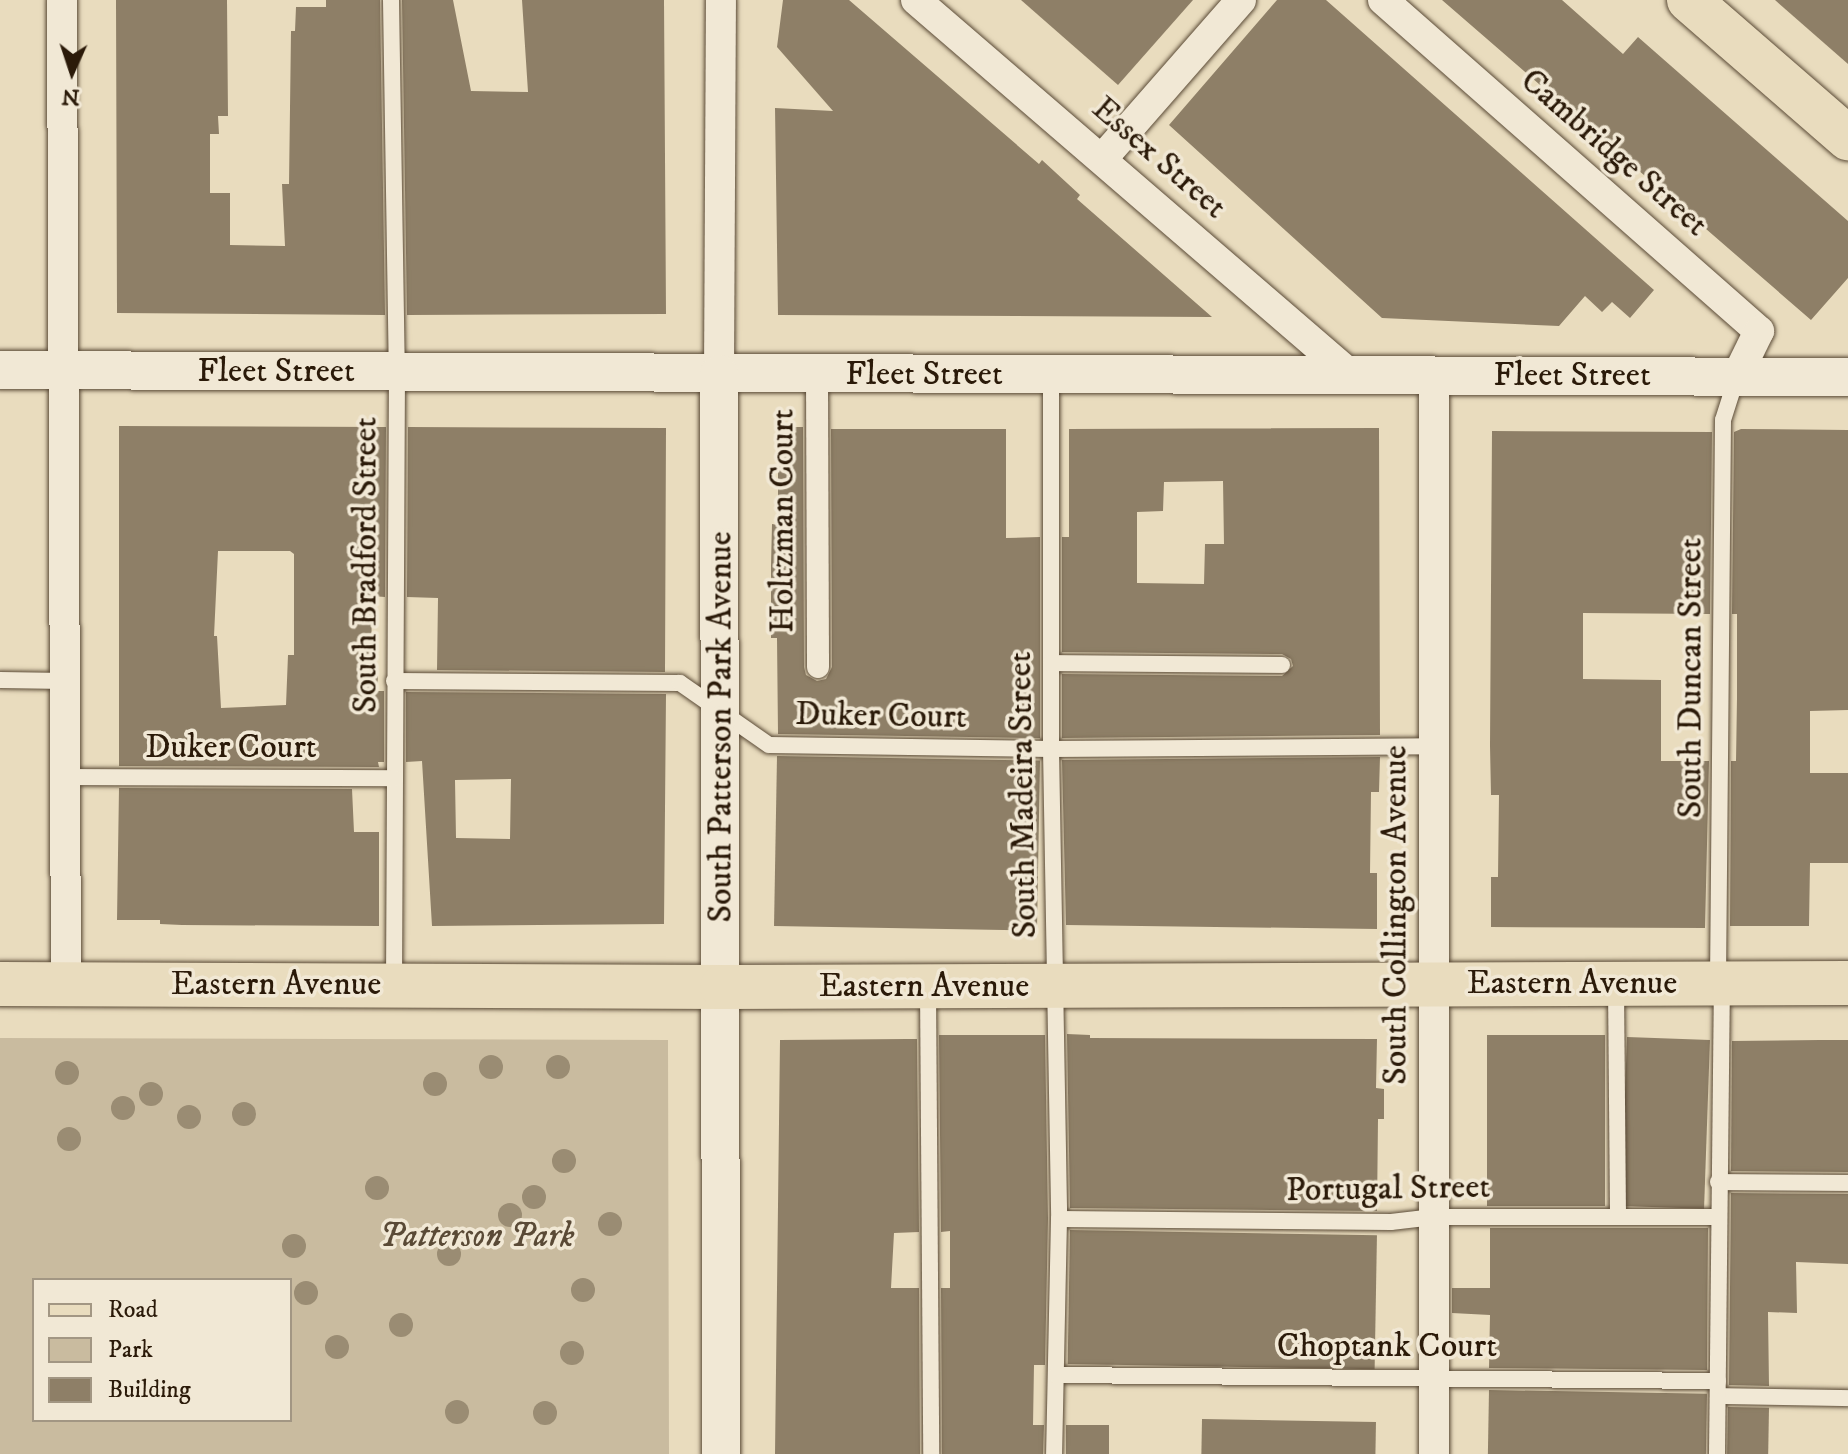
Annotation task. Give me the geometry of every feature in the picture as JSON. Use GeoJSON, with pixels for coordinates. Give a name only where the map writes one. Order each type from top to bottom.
{"type":"FeatureCollection","features":[{"type":"Feature","properties":{"kind":"main road"},"geometry":{"type":"LineString","coordinates":[[1689,0],[1848,138]]}},
{"type":"Feature","properties":{"kind":"main road","name":"Eastern Avenue"},"geometry":{"type":"LineString","coordinates":[[0,984],[928,987],[1848,983]]}},
{"type":"Feature","properties":{"kind":"street"},"geometry":{"type":"LineString","coordinates":[[62,0],[61,370],[67,777],[66,985]]}},
{"type":"Feature","properties":{"kind":"street","name":"South Patterson Park Avenue"},"geometry":{"type":"LineString","coordinates":[[721,0],[721,1454]]}},
{"type":"Feature","properties":{"kind":"street","name":"Essex Street"},"geometry":{"type":"LineString","coordinates":[[916,0],[1351,375]]}},
{"type":"Feature","properties":{"kind":"street"},"geometry":{"type":"LineString","coordinates":[[1102,159],[1241,0]]}},
{"type":"Feature","properties":{"kind":"street","name":"Cambridge Street"},"geometry":{"type":"LineString","coordinates":[[1383,0],[1759,331],[1737,376]]}},
{"type":"Feature","properties":{"kind":"street","name":"Fleet Street"},"geometry":{"type":"LineString","coordinates":[[0,370],[1848,377]]}},
{"type":"Feature","properties":{"kind":"street","name":"Holtzman Court"},"geometry":{"type":"LineString","coordinates":[[817,374],[818,667]]}},
{"type":"Feature","properties":{"kind":"street","name":"South Collington Avenue"},"geometry":{"type":"LineString","coordinates":[[1434,375],[1434,1454]]}},
{"type":"Feature","properties":{"kind":"lane","name":"South Bradford Street"},"geometry":{"type":"LineString","coordinates":[[391,0],[397,372],[394,986]]}},
{"type":"Feature","properties":{"kind":"lane","name":"South Madeira Street"},"geometry":{"type":"LineString","coordinates":[[1051,375],[1051,749],[1059,1219],[1054,1454]]}},
{"type":"Feature","properties":{"kind":"lane","name":"South Duncan Street"},"geometry":{"type":"LineString","coordinates":[[1717,1454],[1723,420],[1737,376]]}},
{"type":"Feature","properties":{"kind":"lane"},"geometry":{"type":"LineString","coordinates":[[1051,663],[1282,665]]}},
{"type":"Feature","properties":{"kind":"lane"},"geometry":{"type":"LineString","coordinates":[[0,680],[66,681]]}},
{"type":"Feature","properties":{"kind":"lane","name":"Duker Court"},"geometry":{"type":"LineString","coordinates":[[394,681],[680,683],[769,745],[1051,749],[1434,746]]}},
{"type":"Feature","properties":{"kind":"lane","name":"Duker Court"},"geometry":{"type":"LineString","coordinates":[[67,777],[395,778]]}},
{"type":"Feature","properties":{"kind":"lane"},"geometry":{"type":"LineString","coordinates":[[1616,984],[1618,1217]]}},
{"type":"Feature","properties":{"kind":"lane"},"geometry":{"type":"LineString","coordinates":[[928,987],[931,1454]]}},
{"type":"Feature","properties":{"kind":"lane"},"geometry":{"type":"LineString","coordinates":[[1718,1182],[1848,1183]]}},
{"type":"Feature","properties":{"kind":"lane","name":"Portugal Street"},"geometry":{"type":"LineString","coordinates":[[1059,1219],[1391,1222],[1434,1217],[1719,1217]]}},
{"type":"Feature","properties":{"kind":"lane","name":"Choptank Court"},"geometry":{"type":"LineString","coordinates":[[1056,1375],[1434,1377],[1718,1389],[1848,1398]]}},
{"type":"Feature","properties":{"kind":"green space","name":"Patterson Park"},"geometry":{"type":"Polygon","coordinates":[[[0,1038],[668,1040],[669,1454],[0,1454],[0,1038]]]}},
{"type":"Feature","properties":{"kind":"building"},"geometry":{"type":"Polygon","coordinates":[[[116,0],[227,0],[228,116],[218,116],[219,134],[210,134],[210,193],[230,193],[230,245],[285,246],[282,184],[289,184],[291,31],[295,31],[296,7],[326,7],[326,0],[380,0],[385,315],[117,313],[116,0]]]}},
{"type":"Feature","properties":{"kind":"building"},"geometry":{"type":"Polygon","coordinates":[[[402,0],[453,0],[471,91],[528,92],[522,0],[664,0],[666,314],[407,315],[402,0]]]}},
{"type":"Feature","properties":{"kind":"building"},"geometry":{"type":"Polygon","coordinates":[[[783,0],[849,0],[1039,164],[1042,160],[1080,195],[1077,199],[1212,317],[778,315],[775,108],[833,111],[777,47],[783,0]]]}},
{"type":"Feature","properties":{"kind":"building"},"geometry":{"type":"Polygon","coordinates":[[[1021,0],[1193,0],[1118,85],[1021,0]]]}},
{"type":"Feature","properties":{"kind":"building"},"geometry":{"type":"Polygon","coordinates":[[[1277,0],[1326,0],[1654,290],[1630,318],[1612,302],[1602,312],[1585,296],[1559,326],[1382,318],[1169,125],[1277,0]]]}},
{"type":"Feature","properties":{"kind":"building"},"geometry":{"type":"Polygon","coordinates":[[[1442,0],[1562,0],[1623,54],[1638,37],[1848,221],[1848,278],[1811,320],[1442,0]]]}},
{"type":"Feature","properties":{"kind":"building"},"geometry":{"type":"Polygon","coordinates":[[[1775,0],[1848,0],[1848,64],[1775,0]]]}},
{"type":"Feature","properties":{"kind":"building"},"geometry":{"type":"Polygon","coordinates":[[[119,426],[386,427],[385,597],[372,596],[371,676],[378,675],[377,691],[384,691],[384,762],[378,762],[379,767],[119,766],[119,426]],[[218,551],[214,636],[217,636],[221,708],[286,705],[288,655],[294,655],[294,554],[290,551],[218,551]]]}},
{"type":"Feature","properties":{"kind":"building"},"geometry":{"type":"Polygon","coordinates":[[[408,427],[666,428],[665,672],[437,670],[438,598],[407,597],[408,427]]]}},
{"type":"Feature","properties":{"kind":"building"},"geometry":{"type":"Polygon","coordinates":[[[778,427],[803,427],[804,667],[806,675],[817,681],[826,679],[832,667],[831,429],[1006,429],[1006,538],[1040,537],[1040,738],[778,734],[777,638],[771,638],[771,566],[772,524],[778,525],[778,427]]]}},
{"type":"Feature","properties":{"kind":"building"},"geometry":{"type":"Polygon","coordinates":[[[1379,428],[1380,735],[1062,738],[1062,674],[1282,676],[1293,666],[1291,659],[1282,654],[1062,652],[1062,537],[1069,537],[1069,429],[1379,428]],[[1223,481],[1164,482],[1163,511],[1137,512],[1137,583],[1204,584],[1205,544],[1224,544],[1223,481]]]}},
{"type":"Feature","properties":{"kind":"building"},"geometry":{"type":"Polygon","coordinates":[[[1741,429],[1848,430],[1848,710],[1810,711],[1810,773],[1848,773],[1848,863],[1810,863],[1809,926],[1730,926],[1731,761],[1736,761],[1737,698],[1737,614],[1732,614],[1734,432],[1741,429]]]}},
{"type":"Feature","properties":{"kind":"building"},"geometry":{"type":"Polygon","coordinates":[[[1492,431],[1712,432],[1710,614],[1583,613],[1583,679],[1661,680],[1661,761],[1709,761],[1705,928],[1491,927],[1491,877],[1498,877],[1499,795],[1491,795],[1490,746],[1492,431]]]}},
{"type":"Feature","properties":{"kind":"building"},"geometry":{"type":"Polygon","coordinates":[[[406,692],[666,694],[664,924],[432,926],[422,761],[406,762],[406,692]],[[511,779],[455,780],[456,838],[510,839],[511,779]]]}},
{"type":"Feature","properties":{"kind":"building"},"geometry":{"type":"Polygon","coordinates":[[[777,756],[1040,761],[1037,931],[774,926],[777,756]]]}},
{"type":"Feature","properties":{"kind":"building"},"geometry":{"type":"Polygon","coordinates":[[[1380,757],[1379,792],[1371,792],[1370,873],[1377,873],[1377,929],[1066,925],[1062,760],[1380,757]]]}},
{"type":"Feature","properties":{"kind":"building"},"geometry":{"type":"Polygon","coordinates":[[[119,788],[352,789],[354,832],[379,832],[379,926],[182,925],[160,924],[160,920],[117,920],[119,788]]]}},
{"type":"Feature","properties":{"kind":"building"},"geometry":{"type":"Polygon","coordinates":[[[1067,1034],[1090,1035],[1090,1038],[1377,1039],[1376,1088],[1384,1089],[1384,1119],[1378,1119],[1377,1211],[1070,1208],[1067,1034]]]}},
{"type":"Feature","properties":{"kind":"building"},"geometry":{"type":"Polygon","coordinates":[[[939,1035],[1045,1035],[1048,1219],[1045,1365],[1034,1365],[1033,1425],[1044,1425],[1043,1454],[942,1454],[941,1288],[950,1288],[950,1231],[941,1232],[939,1035]]]}},
{"type":"Feature","properties":{"kind":"building"},"geometry":{"type":"Polygon","coordinates":[[[1487,1035],[1605,1035],[1605,1206],[1487,1206],[1487,1035]]]}},
{"type":"Feature","properties":{"kind":"building"},"geometry":{"type":"Polygon","coordinates":[[[1627,1037],[1710,1040],[1704,1209],[1621,1206],[1627,1037]]]}},
{"type":"Feature","properties":{"kind":"building"},"geometry":{"type":"Polygon","coordinates":[[[917,1039],[919,1232],[894,1233],[891,1288],[919,1288],[920,1454],[775,1454],[780,1040],[917,1039]]]}},
{"type":"Feature","properties":{"kind":"building"},"geometry":{"type":"Polygon","coordinates":[[[1848,1040],[1848,1172],[1731,1171],[1732,1041],[1848,1040]]]}},
{"type":"Feature","properties":{"kind":"building"},"geometry":{"type":"Polygon","coordinates":[[[1731,1193],[1848,1194],[1848,1264],[1796,1262],[1797,1313],[1768,1312],[1769,1386],[1729,1385],[1731,1193]]]}},
{"type":"Feature","properties":{"kind":"building"},"geometry":{"type":"Polygon","coordinates":[[[1490,1228],[1708,1228],[1707,1370],[1489,1368],[1490,1315],[1452,1313],[1452,1288],[1490,1288],[1490,1228]]]}},
{"type":"Feature","properties":{"kind":"building"},"geometry":{"type":"Polygon","coordinates":[[[1070,1230],[1377,1235],[1375,1369],[1068,1364],[1070,1230]]]}},
{"type":"Feature","properties":{"kind":"building"},"geometry":{"type":"Polygon","coordinates":[[[1489,1390],[1707,1394],[1706,1454],[1488,1454],[1489,1390]]]}},
{"type":"Feature","properties":{"kind":"building"},"geometry":{"type":"Polygon","coordinates":[[[1728,1407],[1769,1408],[1768,1454],[1727,1454],[1728,1407]]]}},
{"type":"Feature","properties":{"kind":"building"},"geometry":{"type":"Polygon","coordinates":[[[1202,1419],[1376,1422],[1375,1454],[1201,1454],[1202,1419]]]}},
{"type":"Feature","properties":{"kind":"building"},"geometry":{"type":"Polygon","coordinates":[[[1066,1425],[1109,1425],[1109,1454],[1066,1454],[1066,1425]]]}}]}
